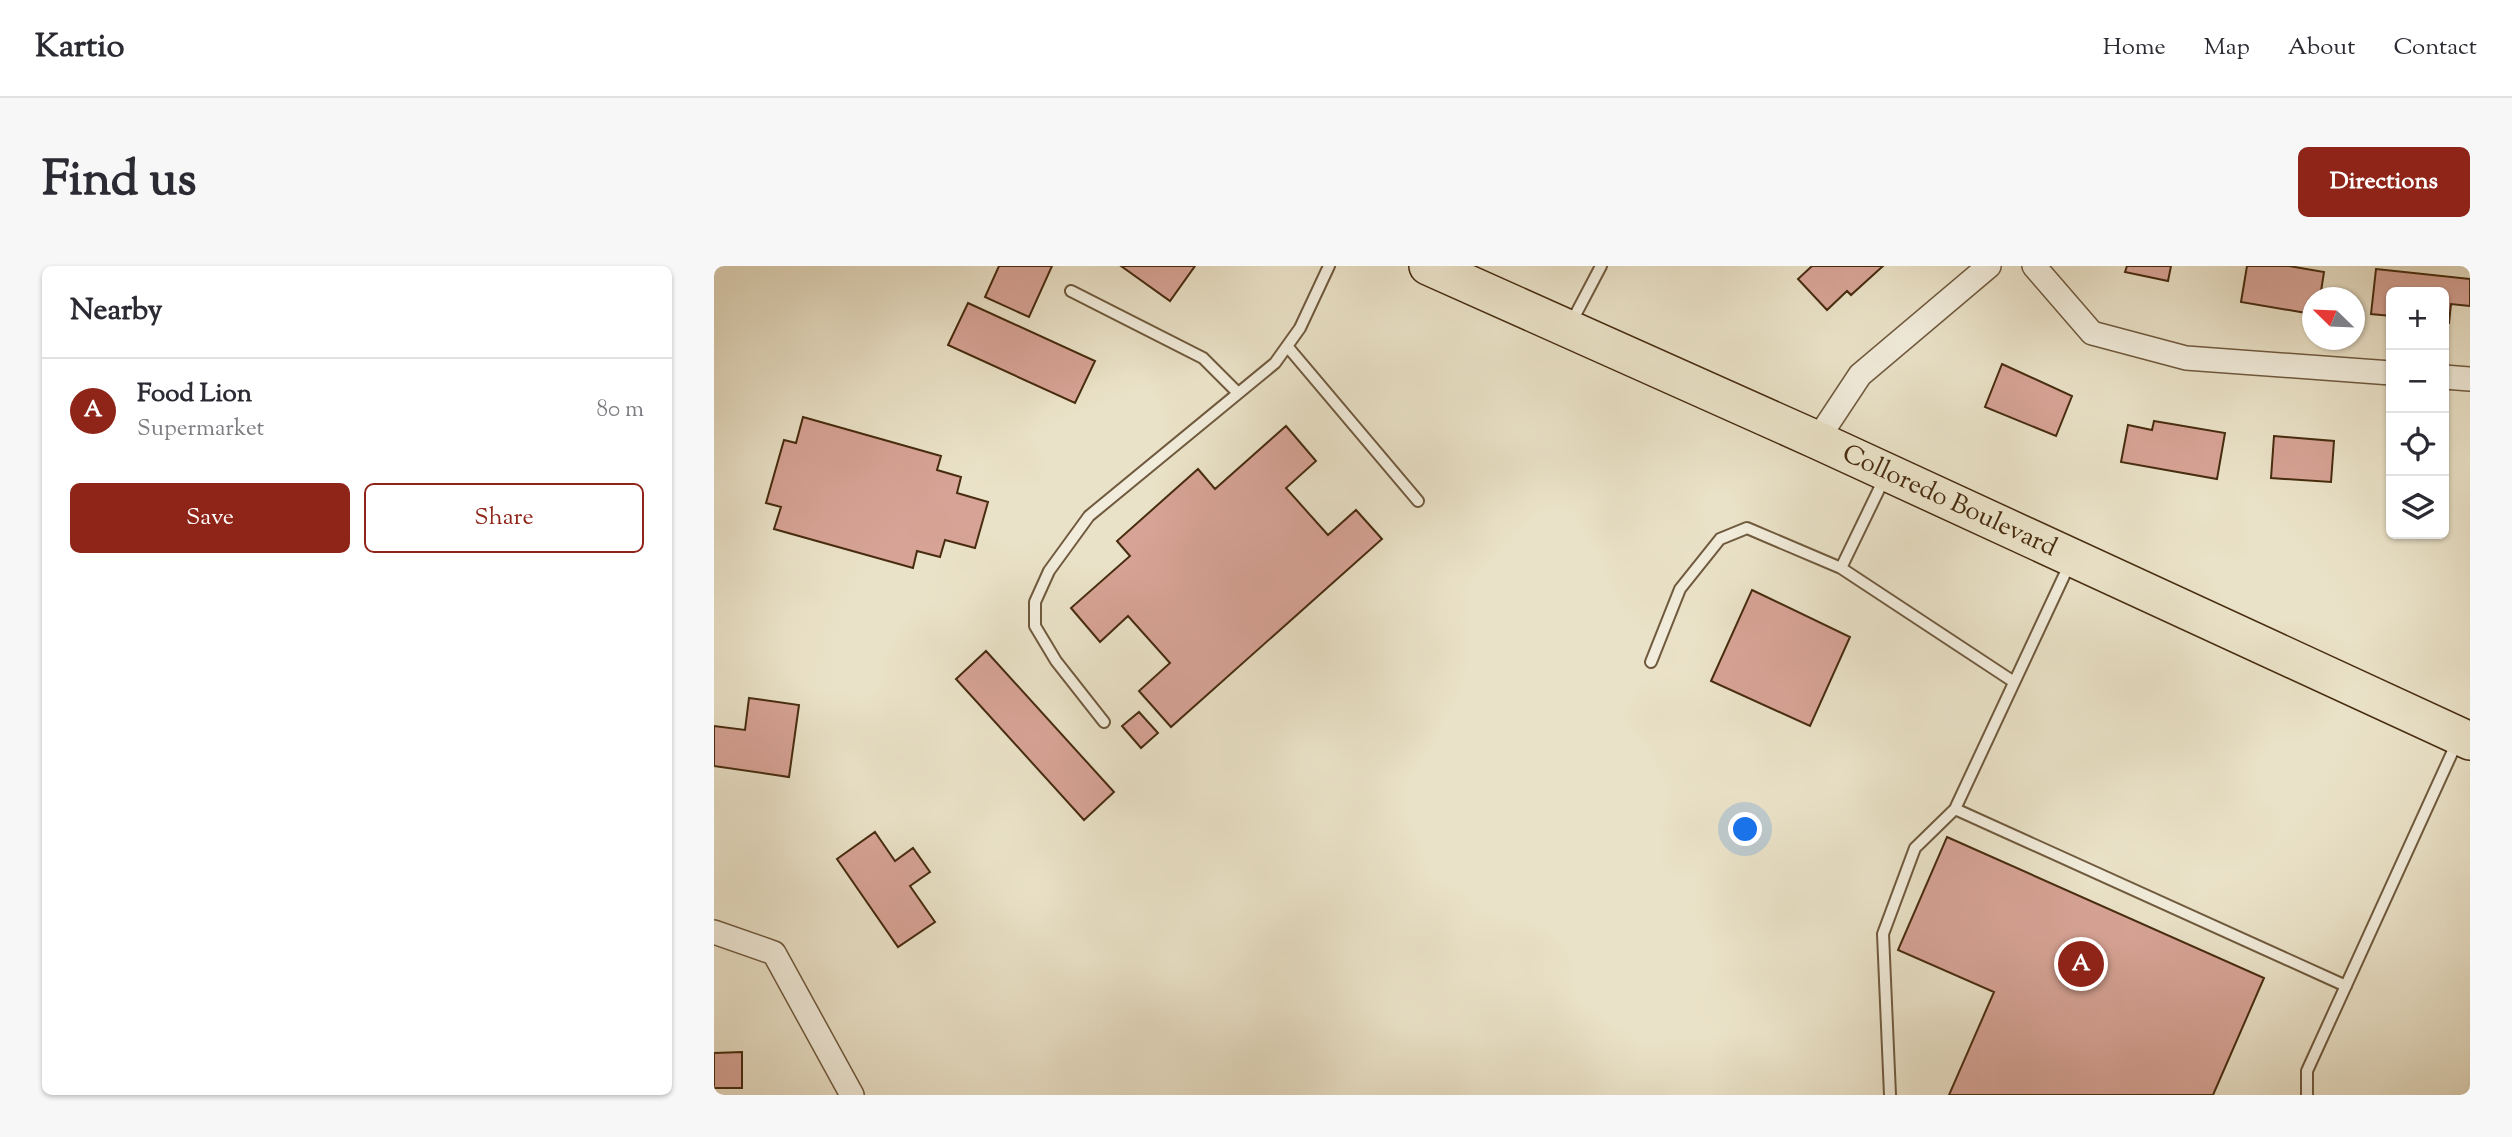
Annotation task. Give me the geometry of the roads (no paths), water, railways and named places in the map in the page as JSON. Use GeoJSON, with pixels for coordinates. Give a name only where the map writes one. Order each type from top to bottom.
{"type":"FeatureCollection","features":[{"type":"Feature","properties":{"kind":"highway","name":"Colloredo Boulevard"},"geometry":{"type":"LineString","coordinates":[[1428,266],[1817,440],[2465,738]]}},
{"type":"Feature","properties":{"kind":"street"},"geometry":{"type":"LineString","coordinates":[[1817,440],[1860,375],[1989,266]]}},
{"type":"Feature","properties":{"kind":"street"},"geometry":{"type":"LineString","coordinates":[[2034,266],[2092,333],[2186,358],[2386,373]]}},
{"type":"Feature","properties":{"kind":"street"},"geometry":{"type":"LineString","coordinates":[[2449,377],[2470,379]]}},
{"type":"Feature","properties":{"kind":"street"},"geometry":{"type":"LineString","coordinates":[[714,932],[774,953],[852,1095]]}},
{"type":"Feature","properties":{"kind":"lane"},"geometry":{"type":"LineString","coordinates":[[1104,722],[1056,661],[1035,626],[1035,602],[1049,570],[1089,516],[1275,363],[1300,328],[1329,266]]}},
{"type":"Feature","properties":{"kind":"lane"},"geometry":{"type":"LineString","coordinates":[[1567,330],[1601,266]]}},
{"type":"Feature","properties":{"kind":"lane"},"geometry":{"type":"LineString","coordinates":[[1071,291],[1203,358],[1238,393]]}},
{"type":"Feature","properties":{"kind":"lane"},"geometry":{"type":"LineString","coordinates":[[1287,346],[1418,501]]}},
{"type":"Feature","properties":{"kind":"lane"},"geometry":{"type":"LineString","coordinates":[[1841,568],[1887,472]]}},
{"type":"Feature","properties":{"kind":"lane"},"geometry":{"type":"LineString","coordinates":[[1651,662],[1680,589],[1720,539],[1747,528],[1841,568],[2014,682]]}},
{"type":"Feature","properties":{"kind":"lane"},"geometry":{"type":"LineString","coordinates":[[1890,1095],[1883,934],[1915,848],[1955,809],[2072,558]]}},
{"type":"Feature","properties":{"kind":"lane"},"geometry":{"type":"LineString","coordinates":[[2307,1095],[2307,1071],[2465,738]]}},
{"type":"Feature","properties":{"kind":"lane"},"geometry":{"type":"LineString","coordinates":[[1955,809],[2346,986]]}},
{"type":"Feature","properties":{"kind":"place","name":"Food Lion"},"geometry":{"type":"Point","coordinates":[2081,964]}}]}
